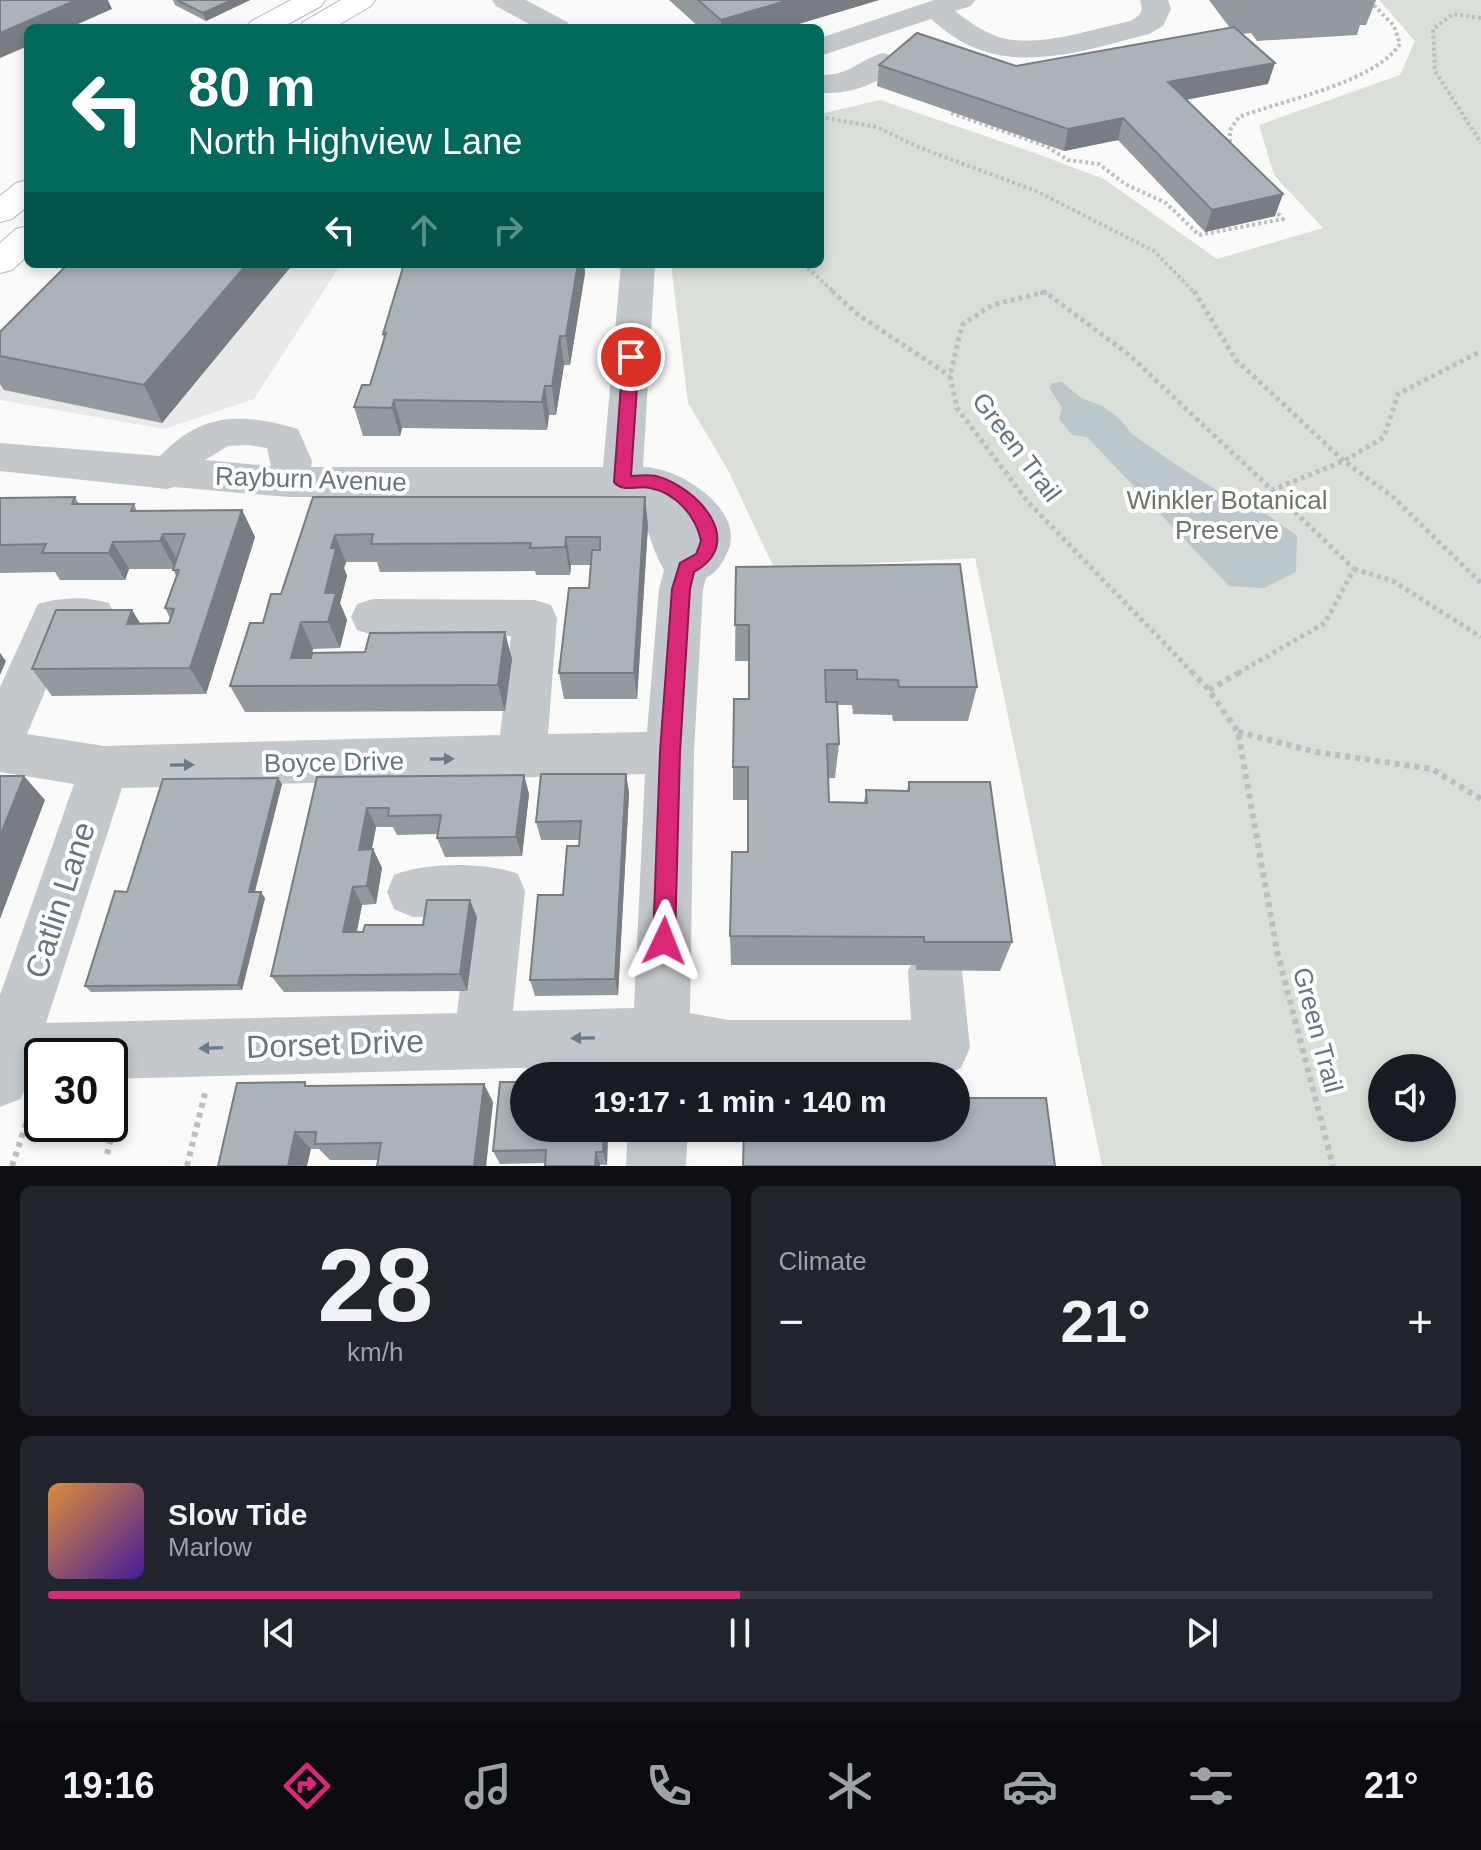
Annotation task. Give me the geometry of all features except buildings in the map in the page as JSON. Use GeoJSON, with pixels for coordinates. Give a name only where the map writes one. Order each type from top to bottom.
{"type":"FeatureCollection","features":[{"type":"Feature","properties":{"kind":"main road"},"geometry":{"type":"LineString","coordinates":[[267,24],[311,0]]}},
{"type":"Feature","properties":{"kind":"main road"},"geometry":{"type":"LineString","coordinates":[[320,24],[361,0]]}},
{"type":"Feature","properties":{"kind":"main road"},"geometry":{"type":"LineString","coordinates":[[0,212],[24,193]]}},
{"type":"Feature","properties":{"kind":"main road"},"geometry":{"type":"LineString","coordinates":[[0,262],[24,240]]}},
{"type":"Feature","properties":{"kind":"street"},"geometry":{"type":"LineString","coordinates":[[506,0],[550,24]]}},
{"type":"Feature","properties":{"kind":"street"},"geometry":{"type":"LineString","coordinates":[[824,46],[949,5],[972,36],[996,46],[1022,50],[1139,28],[1153,20],[1157,9],[1154,0]]}},
{"type":"Feature","properties":{"kind":"street"},"geometry":{"type":"LineString","coordinates":[[824,84],[843,85],[863,78],[883,62]]}},
{"type":"Feature","properties":{"kind":"street"},"geometry":{"type":"LineString","coordinates":[[638,268],[622,482],[649,499],[666,518],[675,556],[686,568],[681,589],[670,752],[660,1056]]}},
{"type":"Feature","properties":{"kind":"street","name":"Rayburn Avenue"},"geometry":{"type":"LineString","coordinates":[[0,457],[167,474],[289,482],[622,482]]}},
{"type":"Feature","properties":{"kind":"street"},"geometry":{"type":"LineString","coordinates":[[0,741],[54,617],[131,615]]}},
{"type":"Feature","properties":{"kind":"street"},"geometry":{"type":"LineString","coordinates":[[373,617],[535,618],[522,757]]}},
{"type":"Feature","properties":{"kind":"street","name":"Boyce Drive"},"geometry":{"type":"LineString","coordinates":[[0,751],[104,767],[670,752]]}},
{"type":"Feature","properties":{"kind":"street","name":"Catlin Lane"},"geometry":{"type":"LineString","coordinates":[[13,1080],[104,767]]}},
{"type":"Feature","properties":{"kind":"street"},"geometry":{"type":"LineString","coordinates":[[413,892],[499,891],[482,1040]]}},
{"type":"Feature","properties":{"kind":"street","name":"Dorset Drive"},"geometry":{"type":"LineString","coordinates":[[13,1080],[482,1040],[660,1056],[728,1049],[941,1048],[935,971]]}},
{"type":"Feature","properties":{"kind":"street"},"geometry":{"type":"LineString","coordinates":[[656,1166],[657,1142]]}},
{"type":"Feature","properties":{"kind":"path"},"geometry":{"type":"LineString","coordinates":[[1233,158],[1229,147],[1230,130],[1239,117],[1377,68],[1397,52],[1401,43],[1397,29],[1369,0]]}},
{"type":"Feature","properties":{"kind":"path"},"geometry":{"type":"LineString","coordinates":[[1481,18],[1453,14],[1433,29],[1435,71],[1481,143]]}},
{"type":"Feature","properties":{"kind":"path"},"geometry":{"type":"LineString","coordinates":[[951,113],[1046,146],[1068,160],[1099,164],[1125,184],[1166,203],[1199,235],[1283,219],[1264,198]]}},
{"type":"Feature","properties":{"kind":"path"},"geometry":{"type":"LineString","coordinates":[[824,118],[877,127],[918,147],[1036,191],[1154,251],[1192,288],[1236,360],[1344,461],[1393,497],[1481,583]]}},
{"type":"Feature","properties":{"kind":"path"},"geometry":{"type":"LineString","coordinates":[[807,268],[857,314],[950,376]]}},
{"type":"Feature","properties":{"kind":"path","name":"Green Trail"},"geometry":{"type":"LineString","coordinates":[[1272,490],[1128,354],[1045,292],[992,305],[962,325],[950,376],[957,408],[1028,502],[1209,690],[1238,732],[1277,951],[1333,1166]]}},
{"type":"Feature","properties":{"kind":"path"},"geometry":{"type":"LineString","coordinates":[[1481,351],[1398,394],[1384,437],[1344,461],[1272,490],[1354,569],[1393,581],[1481,637]]}},
{"type":"Feature","properties":{"kind":"path"},"geometry":{"type":"LineString","coordinates":[[1209,690],[1325,623],[1354,569]]}},
{"type":"Feature","properties":{"kind":"path"},"geometry":{"type":"LineString","coordinates":[[1238,732],[1316,752],[1432,769],[1481,799]]}},
{"type":"Feature","properties":{"kind":"path"},"geometry":{"type":"LineString","coordinates":[[12,1166],[13,1080]]}},
{"type":"Feature","properties":{"kind":"path"},"geometry":{"type":"LineString","coordinates":[[187,1166],[205,1092],[192,1092]]}},
{"type":"Feature","properties":{"kind":"path"},"geometry":{"type":"LineString","coordinates":[[107,1154],[110,1142]]}},
{"type":"Feature","properties":{"kind":"shaded area"},"geometry":{"type":"Polygon","coordinates":[[[76,268],[338,268],[254,399],[164,429],[0,400],[0,341],[76,268]]]}},
{"type":"Feature","properties":{"kind":"shaded area"},"geometry":{"type":"Polygon","coordinates":[[[1062,382],[1081,398],[1102,406],[1119,418],[1132,434],[1175,464],[1218,491],[1258,508],[1297,536],[1296,572],[1264,588],[1229,586],[1087,437],[1072,435],[1059,419],[1062,408],[1049,387],[1052,383],[1062,382]]]}},
{"type":"Feature","properties":{"kind":"green space","name":"Winkler Botanical Preserve"},"geometry":{"type":"Polygon","coordinates":[[[1379,0],[1481,0],[1481,1166],[1102,1166],[975,558],[774,568],[728,470],[688,403],[671,268],[824,268],[824,113],[880,100],[1032,152],[1104,179],[1217,259],[1323,228],[1274,175],[1259,125],[1400,75],[1415,41],[1379,0]]]}},
{"type":"Feature","properties":{"kind":"route"},"geometry":{"type":"LineString","coordinates":[[631,357],[622,482],[653,482],[685,498],[707,526],[710,541],[703,559],[686,568],[681,589],[670,752],[664,941]]}}]}
